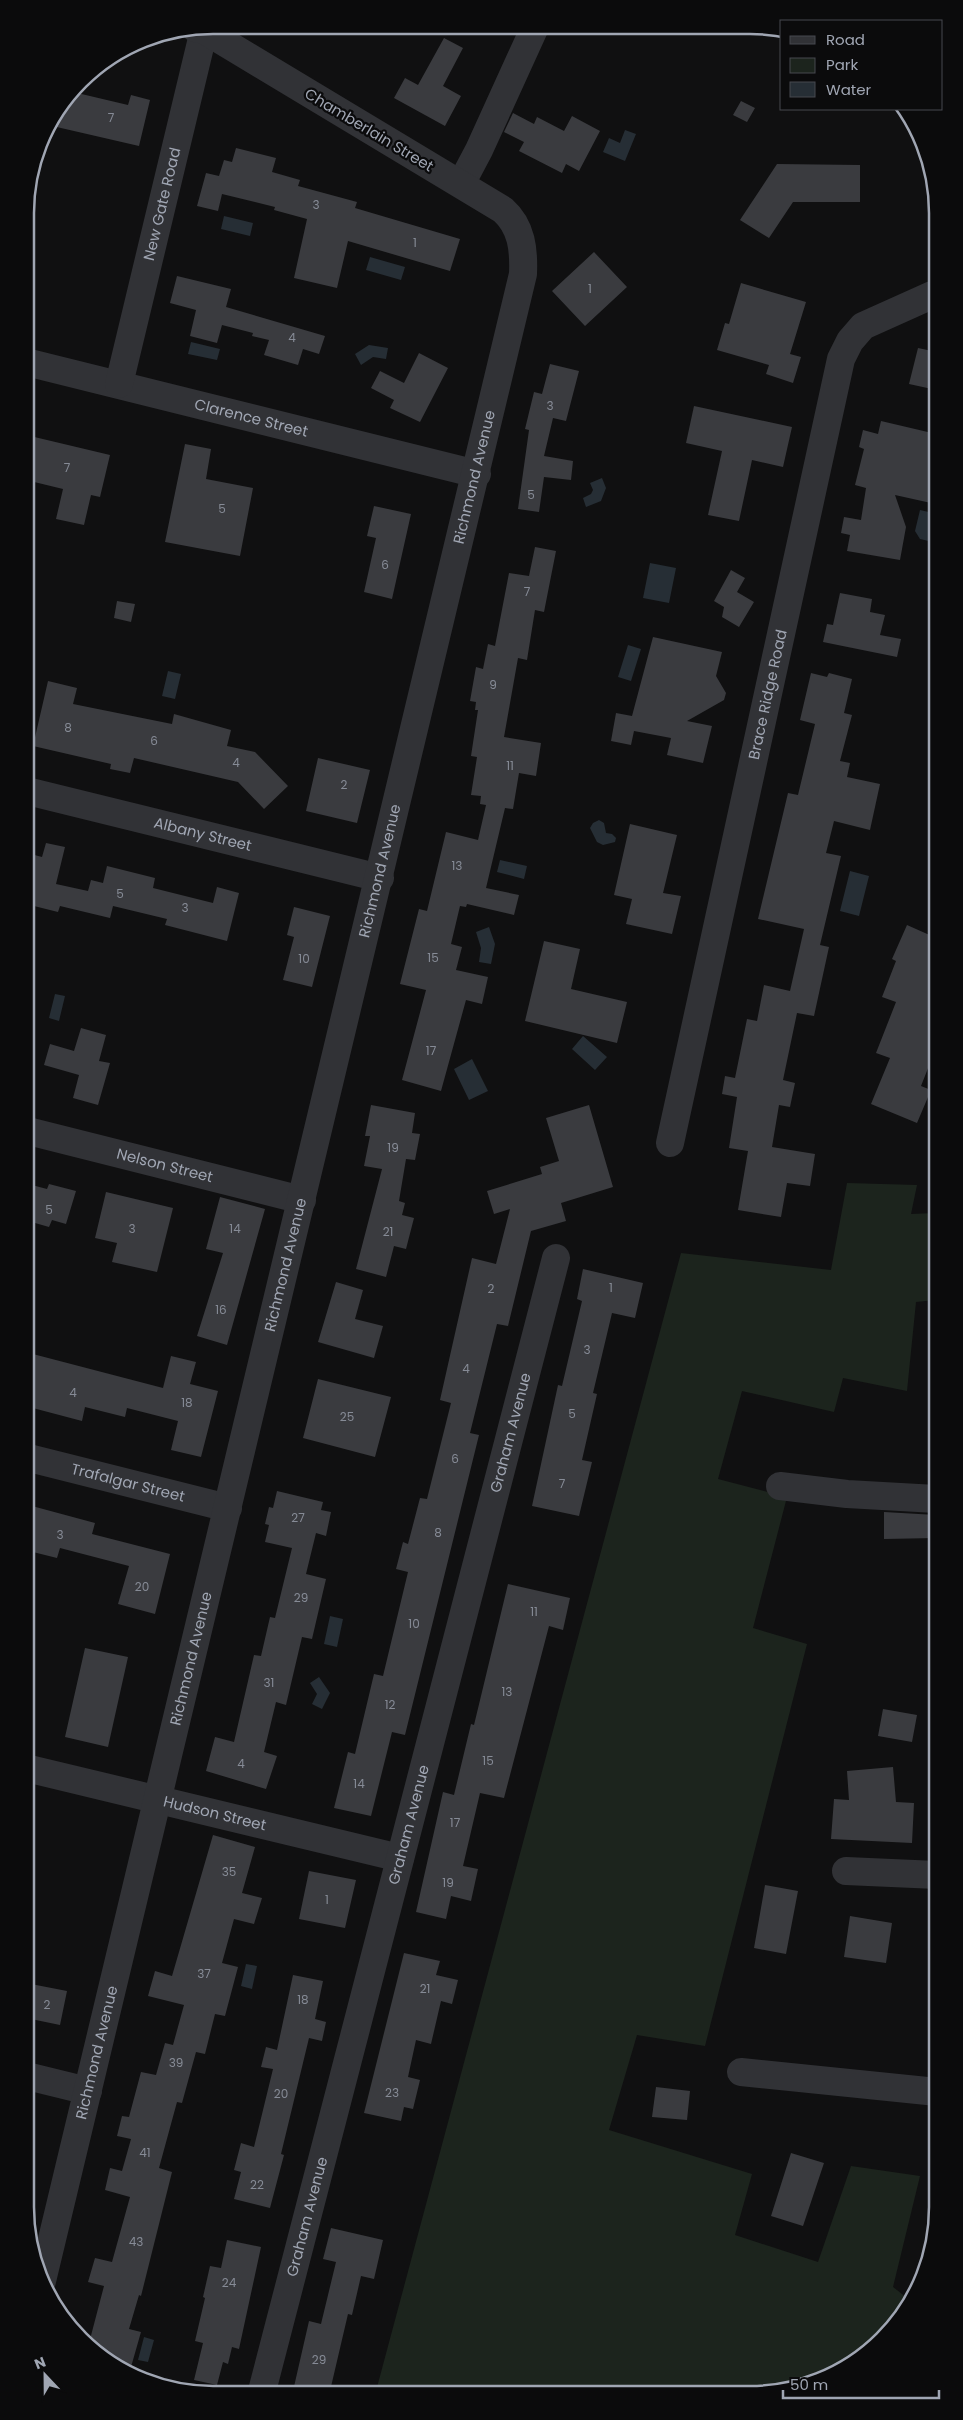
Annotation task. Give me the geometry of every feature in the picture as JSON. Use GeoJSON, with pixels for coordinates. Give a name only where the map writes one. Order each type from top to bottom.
{"type":"FeatureCollection","features":[{"type":"Feature","properties":{"kind":"street","name":"New Gate Road"},"geometry":{"type":"LineString","coordinates":[[119,384],[201,34]]}},
{"type":"Feature","properties":{"kind":"street","name":"Chamberlain Street"},"geometry":{"type":"LineString","coordinates":[[212,34],[494,204],[509,215],[518,230],[523,249]]}},
{"type":"Feature","properties":{"kind":"street"},"geometry":{"type":"LineString","coordinates":[[461,184],[479,150],[532,34]]}},
{"type":"Feature","properties":{"kind":"street","name":"Richmond Avenue"},"geometry":{"type":"LineString","coordinates":[[45,2270],[477,474],[520,292],[523,274],[523,249]]}},
{"type":"Feature","properties":{"kind":"street","name":"Brace Ridge Road"},"geometry":{"type":"LineString","coordinates":[[670,1143],[841,359],[850,341],[863,326],[929,296]]}},
{"type":"Feature","properties":{"kind":"street","name":"Clarence Street"},"geometry":{"type":"LineString","coordinates":[[34,364],[477,474]]}},
{"type":"Feature","properties":{"kind":"street","name":"Albany Street"},"geometry":{"type":"LineString","coordinates":[[34,793],[380,878]]}},
{"type":"Feature","properties":{"kind":"street","name":"Nelson Street"},"geometry":{"type":"LineString","coordinates":[[34,1133],[302,1200]]}},
{"type":"Feature","properties":{"kind":"street","name":"Graham Avenue"},"geometry":{"type":"LineString","coordinates":[[263,2386],[556,1258]]}},
{"type":"Feature","properties":{"kind":"street","name":"Trafalgar Street"},"geometry":{"type":"LineString","coordinates":[[34,1459],[228,1508]]}},
{"type":"Feature","properties":{"kind":"street"},"geometry":{"type":"LineString","coordinates":[[780,1486],[847,1494],[929,1498]]}},
{"type":"Feature","properties":{"kind":"street","name":"Hudson Street"},"geometry":{"type":"LineString","coordinates":[[34,1769],[400,1858]]}},
{"type":"Feature","properties":{"kind":"street"},"geometry":{"type":"LineString","coordinates":[[846,1871],[929,1875]]}},
{"type":"Feature","properties":{"kind":"street"},"geometry":{"type":"LineString","coordinates":[[741,2072],[929,2091]]}},
{"type":"Feature","properties":{"kind":"street"},"geometry":{"type":"LineString","coordinates":[[34,2078],[88,2091]]}},
{"type":"Feature","properties":{"kind":"green space"},"geometry":{"type":"Polygon","coordinates":[[[847,1183],[917,1185],[911,1214],[929,1213],[929,1301],[916,1302],[907,1391],[843,1378],[834,1412],[742,1391],[718,1479],[787,1497],[753,1628],[807,1644],[705,2046],[637,2035],[609,2130],[752,2174],[735,2235],[818,2262],[851,2166],[920,2176],[893,2287],[905,2297],[877,2334],[850,2356],[819,2373],[774,2385],[377,2386],[681,1253],[831,1270],[847,1183]]]}},
{"type":"Feature","properties":{"kind":"water"},"geometry":{"type":"Polygon","coordinates":[[[625,130],[636,134],[625,161],[603,152],[609,138],[620,143],[625,130]]]}},
{"type":"Feature","properties":{"kind":"water"},"geometry":{"type":"Polygon","coordinates":[[[224,216],[253,223],[250,236],[221,229],[224,216]]]}},
{"type":"Feature","properties":{"kind":"water"},"geometry":{"type":"Polygon","coordinates":[[[370,257],[405,267],[401,280],[366,270],[370,257]]]}},
{"type":"Feature","properties":{"kind":"water"},"geometry":{"type":"Polygon","coordinates":[[[191,342],[220,349],[217,360],[188,354],[191,342]]]}},
{"type":"Feature","properties":{"kind":"water"},"geometry":{"type":"Polygon","coordinates":[[[369,345],[388,348],[386,359],[373,357],[361,365],[355,354],[369,345]]]}},
{"type":"Feature","properties":{"kind":"water"},"geometry":{"type":"Polygon","coordinates":[[[602,478],[606,488],[601,501],[586,507],[583,498],[591,494],[593,490],[590,483],[602,478]]]}},
{"type":"Feature","properties":{"kind":"water"},"geometry":{"type":"Polygon","coordinates":[[[920,510],[929,512],[929,541],[920,539],[915,531],[920,510]]]}},
{"type":"Feature","properties":{"kind":"water"},"geometry":{"type":"Polygon","coordinates":[[[650,563],[676,568],[669,603],[643,598],[650,563]]]}},
{"type":"Feature","properties":{"kind":"water"},"geometry":{"type":"Polygon","coordinates":[[[628,645],[641,649],[631,681],[618,677],[628,645]]]}},
{"type":"Feature","properties":{"kind":"water"},"geometry":{"type":"Polygon","coordinates":[[[168,671],[181,674],[175,699],[162,696],[168,671]]]}},
{"type":"Feature","properties":{"kind":"water"},"geometry":{"type":"Polygon","coordinates":[[[599,820],[604,823],[606,833],[612,834],[616,838],[615,842],[603,845],[597,842],[590,828],[593,823],[599,820]]]}},
{"type":"Feature","properties":{"kind":"water"},"geometry":{"type":"Polygon","coordinates":[[[500,860],[527,866],[524,879],[497,872],[500,860]]]}},
{"type":"Feature","properties":{"kind":"water"},"geometry":{"type":"Polygon","coordinates":[[[850,871],[869,876],[859,916],[840,911],[850,871]]]}},
{"type":"Feature","properties":{"kind":"water"},"geometry":{"type":"Polygon","coordinates":[[[489,927],[495,944],[491,964],[479,962],[481,948],[476,932],[489,927]]]}},
{"type":"Feature","properties":{"kind":"water"},"geometry":{"type":"Polygon","coordinates":[[[55,994],[65,996],[59,1021],[49,1018],[55,994]]]}},
{"type":"Feature","properties":{"kind":"water"},"geometry":{"type":"Polygon","coordinates":[[[583,1036],[607,1057],[595,1070],[572,1049],[583,1036]]]}},
{"type":"Feature","properties":{"kind":"water"},"geometry":{"type":"Polygon","coordinates":[[[472,1059],[488,1091],[469,1100],[454,1069],[472,1059]]]}},
{"type":"Feature","properties":{"kind":"water"},"geometry":{"type":"Polygon","coordinates":[[[330,1616],[343,1619],[337,1647],[324,1644],[330,1616]]]}},
{"type":"Feature","properties":{"kind":"water"},"geometry":{"type":"Polygon","coordinates":[[[319,1677],[330,1693],[322,1709],[312,1704],[317,1694],[310,1683],[319,1677]]]}},
{"type":"Feature","properties":{"kind":"water"},"geometry":{"type":"Polygon","coordinates":[[[246,1964],[257,1966],[252,1989],[241,1986],[246,1964]]]}},
{"type":"Feature","properties":{"kind":"water"},"geometry":{"type":"Polygon","coordinates":[[[144,2337],[154,2340],[148,2362],[138,2360],[144,2337]]]}},
{"type":"Feature","properties":{"kind":"building"},"geometry":{"type":"Polygon","coordinates":[[[444,38],[463,48],[443,86],[461,96],[445,126],[394,98],[405,78],[418,85],[444,38]]]}},
{"type":"Feature","properties":{"kind":"building"},"geometry":{"type":"Polygon","coordinates":[[[79,93],[128,105],[131,95],[150,100],[139,146],[56,127],[79,93]]]}},
{"type":"Feature","properties":{"kind":"building"},"geometry":{"type":"Polygon","coordinates":[[[741,101],[755,108],[747,122],[733,115],[741,101]]]}},
{"type":"Feature","properties":{"kind":"building"},"geometry":{"type":"Polygon","coordinates":[[[513,113],[534,124],[537,117],[564,131],[572,116],[600,131],[579,171],[566,164],[562,173],[519,151],[524,142],[504,132],[513,113]]]}},
{"type":"Feature","properties":{"kind":"building"},"geometry":{"type":"Polygon","coordinates":[[[236,148],[276,158],[272,172],[300,180],[298,186],[357,202],[355,208],[460,239],[450,271],[348,241],[337,288],[294,278],[307,219],[274,210],[275,207],[222,194],[218,211],[197,206],[206,173],[219,176],[224,160],[232,162],[236,148]]]}},
{"type":"Feature","properties":{"kind":"building"},"geometry":{"type":"Polygon","coordinates":[[[777,164],[860,165],[860,202],[793,202],[769,238],[740,220],[777,164]]]}},
{"type":"Feature","properties":{"kind":"building"},"geometry":{"type":"Polygon","coordinates":[[[594,252],[627,287],[585,326],[552,291],[594,252]]]}},
{"type":"Feature","properties":{"kind":"building"},"geometry":{"type":"Polygon","coordinates":[[[177,276],[231,289],[226,307],[325,336],[319,354],[303,349],[298,365],[264,355],[269,340],[252,336],[253,333],[222,325],[217,343],[190,336],[196,310],[170,303],[177,276]]]}},
{"type":"Feature","properties":{"kind":"building"},"geometry":{"type":"Polygon","coordinates":[[[741,283],[806,302],[790,354],[801,357],[793,383],[766,374],[769,365],[717,350],[725,323],[729,324],[741,283]]]}},
{"type":"Feature","properties":{"kind":"building"},"geometry":{"type":"Polygon","coordinates":[[[918,348],[929,350],[929,388],[909,384],[918,348]]]}},
{"type":"Feature","properties":{"kind":"building"},"geometry":{"type":"Polygon","coordinates":[[[419,353],[448,368],[420,422],[390,408],[394,400],[371,388],[380,371],[404,383],[419,353]]]}},
{"type":"Feature","properties":{"kind":"building"},"geometry":{"type":"Polygon","coordinates":[[[550,364],[579,371],[566,421],[553,418],[544,456],[573,461],[571,480],[544,477],[539,512],[518,509],[529,430],[525,429],[534,392],[542,394],[550,364]]]}},
{"type":"Feature","properties":{"kind":"building"},"geometry":{"type":"Polygon","coordinates":[[[694,406],[792,427],[783,467],[752,460],[739,521],[708,515],[722,451],[686,443],[694,406]]]}},
{"type":"Feature","properties":{"kind":"building"},"geometry":{"type":"Polygon","coordinates":[[[881,421],[929,432],[929,503],[895,495],[906,527],[900,560],[847,551],[850,535],[841,533],[844,517],[861,520],[866,488],[855,485],[864,449],[859,447],[863,430],[878,434],[881,421]]]}},
{"type":"Feature","properties":{"kind":"building"},"geometry":{"type":"Polygon","coordinates":[[[34,437],[110,455],[100,497],[91,495],[84,525],[56,519],[63,489],[34,482],[34,437]]]}},
{"type":"Feature","properties":{"kind":"building"},"geometry":{"type":"Polygon","coordinates":[[[185,444],[211,449],[206,479],[253,488],[240,556],[165,542],[185,444]]]}},
{"type":"Feature","properties":{"kind":"building"},"geometry":{"type":"Polygon","coordinates":[[[374,506],[411,514],[392,599],[364,592],[376,538],[367,536],[374,506]]]}},
{"type":"Feature","properties":{"kind":"building"},"geometry":{"type":"Polygon","coordinates":[[[535,547],[556,551],[544,612],[535,610],[527,660],[518,658],[504,737],[541,743],[536,776],[519,773],[513,809],[505,808],[486,888],[519,895],[514,915],[467,904],[466,907],[460,906],[451,944],[462,947],[456,970],[488,977],[482,1004],[466,1000],[441,1091],[402,1080],[426,990],[400,984],[419,909],[427,911],[446,832],[478,840],[486,805],[480,804],[481,796],[471,795],[477,757],[471,756],[478,710],[475,710],[476,702],[470,701],[476,667],[483,669],[488,644],[495,646],[509,573],[529,576],[535,547]]]}},
{"type":"Feature","properties":{"kind":"building"},"geometry":{"type":"Polygon","coordinates":[[[731,570],[745,578],[737,592],[754,602],[739,627],[722,617],[724,607],[714,601],[731,570]]]}},
{"type":"Feature","properties":{"kind":"building"},"geometry":{"type":"Polygon","coordinates":[[[840,593],[872,599],[870,612],[885,615],[880,635],[901,639],[897,657],[823,642],[827,624],[833,625],[840,593]]]}},
{"type":"Feature","properties":{"kind":"building"},"geometry":{"type":"Polygon","coordinates":[[[117,601],[135,604],[131,622],[114,618],[117,601]]]}},
{"type":"Feature","properties":{"kind":"building"},"geometry":{"type":"Polygon","coordinates":[[[653,637],[722,652],[716,676],[726,693],[724,700],[687,721],[712,726],[703,763],[667,755],[671,738],[634,731],[631,745],[611,741],[616,713],[632,716],[653,637]]]}},
{"type":"Feature","properties":{"kind":"building"},"geometry":{"type":"Polygon","coordinates":[[[811,673],[827,677],[829,673],[852,679],[844,713],[852,715],[840,761],[850,763],[847,777],[880,784],[870,830],[834,821],[826,853],[841,856],[820,945],[829,947],[814,1016],[797,1013],[783,1080],[795,1083],[790,1107],[779,1105],[772,1147],[815,1154],[810,1186],[787,1183],[781,1217],[738,1210],[748,1151],[729,1148],[737,1097],[722,1094],[725,1076],[735,1078],[747,1019],[757,1021],[764,985],[790,991],[804,929],[758,919],[788,793],[798,795],[815,724],[800,720],[811,673]]]}},
{"type":"Feature","properties":{"kind":"building"},"geometry":{"type":"Polygon","coordinates":[[[48,681],[77,688],[73,704],[172,724],[174,714],[231,730],[227,746],[255,752],[288,786],[264,809],[238,782],[134,758],[130,773],[110,769],[111,764],[34,746],[48,681]]]}},
{"type":"Feature","properties":{"kind":"building"},"geometry":{"type":"Polygon","coordinates":[[[318,758],[370,770],[357,823],[306,811],[318,758]]]}},
{"type":"Feature","properties":{"kind":"building"},"geometry":{"type":"Polygon","coordinates":[[[630,824],[677,835],[663,893],[681,896],[672,934],[626,924],[632,899],[614,895],[630,824]]]}},
{"type":"Feature","properties":{"kind":"building"},"geometry":{"type":"Polygon","coordinates":[[[46,843],[65,847],[56,884],[88,891],[91,880],[103,883],[107,866],[155,878],[153,888],[213,903],[217,887],[239,893],[227,941],[165,925],[167,919],[113,906],[110,918],[60,906],[58,912],[34,906],[34,855],[42,857],[46,843]]]}},
{"type":"Feature","properties":{"kind":"building"},"geometry":{"type":"Polygon","coordinates":[[[294,907],[330,916],[312,987],[283,980],[294,937],[287,935],[294,907]]]}},
{"type":"Feature","properties":{"kind":"building"},"geometry":{"type":"Polygon","coordinates":[[[907,925],[929,935],[929,1066],[921,1086],[929,1089],[929,1095],[917,1123],[871,1104],[890,1058],[876,1053],[896,1002],[882,997],[896,961],[892,959],[907,925]]]}},
{"type":"Feature","properties":{"kind":"building"},"geometry":{"type":"Polygon","coordinates":[[[544,941],[580,949],[571,989],[627,1002],[617,1043],[525,1021],[544,941]]]}},
{"type":"Feature","properties":{"kind":"building"},"geometry":{"type":"Polygon","coordinates":[[[81,1028],[106,1035],[99,1061],[110,1063],[98,1105],[73,1098],[79,1075],[44,1065],[50,1044],[74,1051],[81,1028]]]}},
{"type":"Feature","properties":{"kind":"building"},"geometry":{"type":"Polygon","coordinates":[[[371,1105],[415,1113],[412,1133],[420,1134],[415,1160],[406,1159],[399,1201],[405,1203],[402,1215],[414,1218],[406,1249],[394,1246],[386,1277],[356,1269],[382,1169],[364,1166],[370,1136],[365,1136],[371,1105]]]}},
{"type":"Feature","properties":{"kind":"building"},"geometry":{"type":"Polygon","coordinates":[[[589,1105],[613,1187],[561,1203],[566,1221],[531,1231],[508,1326],[497,1324],[470,1433],[479,1435],[405,1735],[392,1732],[371,1816],[334,1808],[348,1752],[355,1754],[374,1674],[383,1676],[408,1572],[396,1569],[403,1542],[408,1544],[420,1498],[427,1499],[451,1403],[440,1400],[472,1258],[496,1264],[510,1209],[494,1214],[487,1191],[542,1174],[540,1167],[559,1161],[546,1118],[589,1105]]]}},
{"type":"Feature","properties":{"kind":"building"},"geometry":{"type":"Polygon","coordinates":[[[49,1184],[76,1191],[66,1224],[52,1220],[49,1227],[34,1223],[34,1186],[47,1189],[49,1184]]]}},
{"type":"Feature","properties":{"kind":"building"},"geometry":{"type":"Polygon","coordinates":[[[106,1192],[173,1208],[157,1272],[112,1262],[117,1243],[95,1238],[106,1192]]]}},
{"type":"Feature","properties":{"kind":"building"},"geometry":{"type":"Polygon","coordinates":[[[220,1197],[265,1209],[227,1345],[197,1336],[223,1253],[206,1249],[220,1197]]]}},
{"type":"Feature","properties":{"kind":"building"},"geometry":{"type":"Polygon","coordinates":[[[583,1269],[643,1283],[635,1318],[612,1313],[593,1393],[597,1394],[582,1460],[592,1462],[579,1516],[532,1506],[558,1385],[562,1386],[582,1301],[577,1299],[583,1269]]]}},
{"type":"Feature","properties":{"kind":"building"},"geometry":{"type":"Polygon","coordinates":[[[336,1282],[363,1290],[355,1319],[383,1326],[374,1358],[318,1342],[336,1282]]]}},
{"type":"Feature","properties":{"kind":"building"},"geometry":{"type":"Polygon","coordinates":[[[34,1354],[163,1388],[171,1356],[196,1362],[190,1384],[218,1391],[201,1457],[171,1450],[178,1421],[127,1408],[125,1417],[85,1407],[82,1421],[34,1408],[34,1354]]]}},
{"type":"Feature","properties":{"kind":"building"},"geometry":{"type":"Polygon","coordinates":[[[318,1379],[391,1397],[375,1457],[303,1438],[318,1379]]]}},
{"type":"Feature","properties":{"kind":"building"},"geometry":{"type":"Polygon","coordinates":[[[277,1491],[323,1502],[321,1510],[331,1512],[326,1536],[316,1533],[306,1574],[326,1579],[312,1639],[302,1637],[286,1705],[276,1702],[264,1752],[277,1756],[266,1789],[206,1771],[215,1737],[234,1742],[254,1655],[261,1656],[270,1617],[275,1618],[292,1548],[265,1542],[269,1525],[265,1524],[269,1507],[273,1508],[277,1491]]]}},
{"type":"Feature","properties":{"kind":"building"},"geometry":{"type":"Polygon","coordinates":[[[34,1507],[95,1523],[92,1534],[170,1554],[155,1614],[118,1604],[129,1566],[60,1548],[57,1558],[34,1552],[34,1507]]]}},
{"type":"Feature","properties":{"kind":"building"},"geometry":{"type":"Polygon","coordinates":[[[884,1512],[929,1515],[929,1538],[884,1539],[884,1512]]]}},
{"type":"Feature","properties":{"kind":"building"},"geometry":{"type":"Polygon","coordinates":[[[508,1584],[570,1598],[563,1630],[549,1626],[504,1798],[480,1793],[463,1866],[478,1869],[471,1901],[451,1896],[446,1919],[416,1912],[443,1792],[454,1795],[471,1724],[474,1725],[508,1584]]]}},
{"type":"Feature","properties":{"kind":"building"},"geometry":{"type":"Polygon","coordinates":[[[85,1648],[128,1657],[108,1747],[65,1737],[85,1648]]]}},
{"type":"Feature","properties":{"kind":"building"},"geometry":{"type":"Polygon","coordinates":[[[883,1709],[917,1715],[912,1742],[878,1736],[883,1709]]]}},
{"type":"Feature","properties":{"kind":"building"},"geometry":{"type":"Polygon","coordinates":[[[893,1767],[896,1802],[914,1803],[912,1843],[831,1839],[834,1799],[849,1800],[847,1771],[893,1767]]]}},
{"type":"Feature","properties":{"kind":"building"},"geometry":{"type":"Polygon","coordinates":[[[213,1835],[255,1847],[242,1893],[262,1898],[254,1924],[234,1919],[222,1963],[238,1967],[225,2016],[215,2014],[205,2054],[196,2052],[182,2103],[177,2102],[159,2168],[172,2172],[141,2296],[139,2295],[129,2329],[141,2332],[131,2366],[113,2356],[90,2338],[104,2286],[88,2282],[95,2258],[112,2262],[130,2197],[105,2190],[110,2168],[122,2171],[131,2139],[117,2136],[122,2116],[129,2117],[141,2072],[156,2075],[165,2043],[173,2045],[184,2005],[148,1996],[155,1971],[172,1976],[213,1835]]]}},
{"type":"Feature","properties":{"kind":"building"},"geometry":{"type":"Polygon","coordinates":[[[309,1871],[356,1880],[345,1928],[299,1919],[309,1871]]]}},
{"type":"Feature","properties":{"kind":"building"},"geometry":{"type":"Polygon","coordinates":[[[765,1885],[798,1891],[786,1954],[754,1948],[765,1885]]]}},
{"type":"Feature","properties":{"kind":"building"},"geometry":{"type":"Polygon","coordinates":[[[850,1916],[892,1923],[886,1963],[844,1957],[850,1916]]]}},
{"type":"Feature","properties":{"kind":"building"},"geometry":{"type":"Polygon","coordinates":[[[404,1953],[440,1961],[436,1975],[458,1980],[452,2004],[441,2001],[431,2044],[416,2040],[408,2077],[420,2080],[413,2109],[404,2107],[401,2121],[364,2113],[404,1953]]]}},
{"type":"Feature","properties":{"kind":"building"},"geometry":{"type":"Polygon","coordinates":[[[293,1975],[323,1981],[315,2019],[326,2022],[322,2041],[309,2038],[281,2154],[284,2155],[270,2208],[234,2199],[241,2172],[234,2170],[241,2143],[254,2147],[273,2069],[261,2067],[266,2047],[277,2050],[293,1975]]]}},
{"type":"Feature","properties":{"kind":"building"},"geometry":{"type":"Polygon","coordinates":[[[34,1985],[67,1991],[60,2025],[34,2020],[34,1985]]]}},
{"type":"Feature","properties":{"kind":"building"},"geometry":{"type":"Polygon","coordinates":[[[656,2087],[690,2091],[687,2120],[652,2117],[656,2087]]]}},
{"type":"Feature","properties":{"kind":"building"},"geometry":{"type":"Polygon","coordinates":[[[791,2153],[824,2163],[803,2226],[771,2216],[791,2153]]]}},
{"type":"Feature","properties":{"kind":"building"},"geometry":{"type":"Polygon","coordinates":[[[331,2228],[383,2240],[374,2279],[361,2276],[352,2315],[348,2314],[331,2386],[294,2386],[309,2321],[321,2324],[336,2262],[323,2259],[331,2228]]]}},
{"type":"Feature","properties":{"kind":"building"},"geometry":{"type":"Polygon","coordinates":[[[227,2240],[261,2247],[239,2349],[232,2347],[228,2364],[223,2362],[217,2385],[194,2380],[203,2343],[195,2341],[210,2266],[221,2268],[227,2240]]]}}]}
